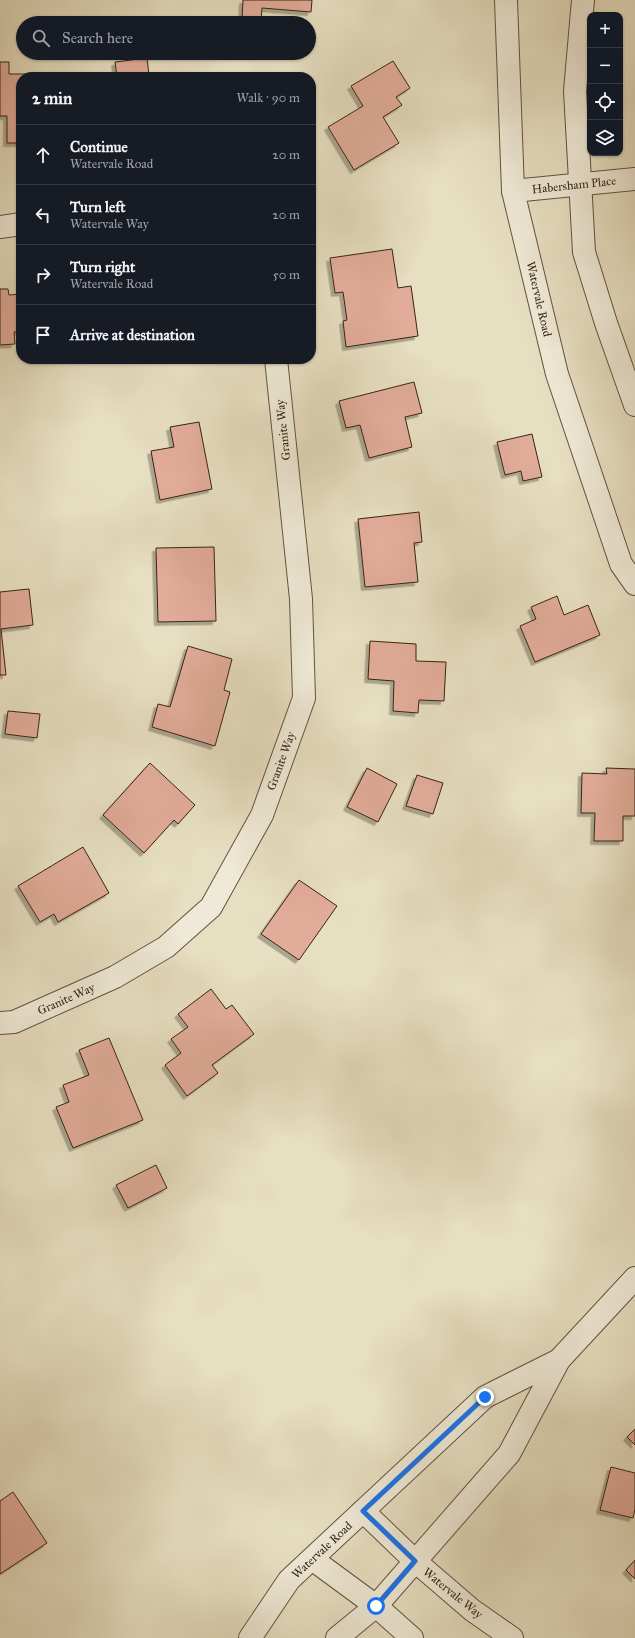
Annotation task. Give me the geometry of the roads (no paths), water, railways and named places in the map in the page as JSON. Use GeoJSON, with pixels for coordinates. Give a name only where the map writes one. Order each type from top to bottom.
{"type":"FeatureCollection","features":[{"type":"Feature","properties":{"kind":"street","name":"Watervale Road"},"geometry":{"type":"LineString","coordinates":[[506,0],[513,191],[557,374],[621,564],[635,584]]}},
{"type":"Feature","properties":{"kind":"street"},"geometry":{"type":"LineString","coordinates":[[582,0],[575,91],[584,252],[606,324],[635,405]]}},
{"type":"Feature","properties":{"kind":"street","name":"Habersham Place"},"geometry":{"type":"LineString","coordinates":[[513,191],[635,179]]}},
{"type":"Feature","properties":{"kind":"street"},"geometry":{"type":"LineString","coordinates":[[0,227],[16,225]]}},
{"type":"Feature","properties":{"kind":"street","name":"Granite Way"},"geometry":{"type":"LineString","coordinates":[[0,1023],[14,1022],[115,977],[166,947],[212,907],[262,815],[304,698],[301,599],[277,364]]}},
{"type":"Feature","properties":{"kind":"street","name":"Watervale Road"},"geometry":{"type":"LineString","coordinates":[[337,1638],[376,1606],[509,1454],[559,1360],[635,1278]]}},
{"type":"Feature","properties":{"kind":"street","name":"Watervale Road"},"geometry":{"type":"LineString","coordinates":[[250,1638],[289,1580],[485,1397],[559,1360]]}},
{"type":"Feature","properties":{"kind":"street","name":"Watervale Way"},"geometry":{"type":"LineString","coordinates":[[363,1511],[415,1561],[472,1610],[512,1638]]}},
{"type":"Feature","properties":{"kind":"street"},"geometry":{"type":"LineString","coordinates":[[312,1559],[376,1606],[412,1638]]}}]}
